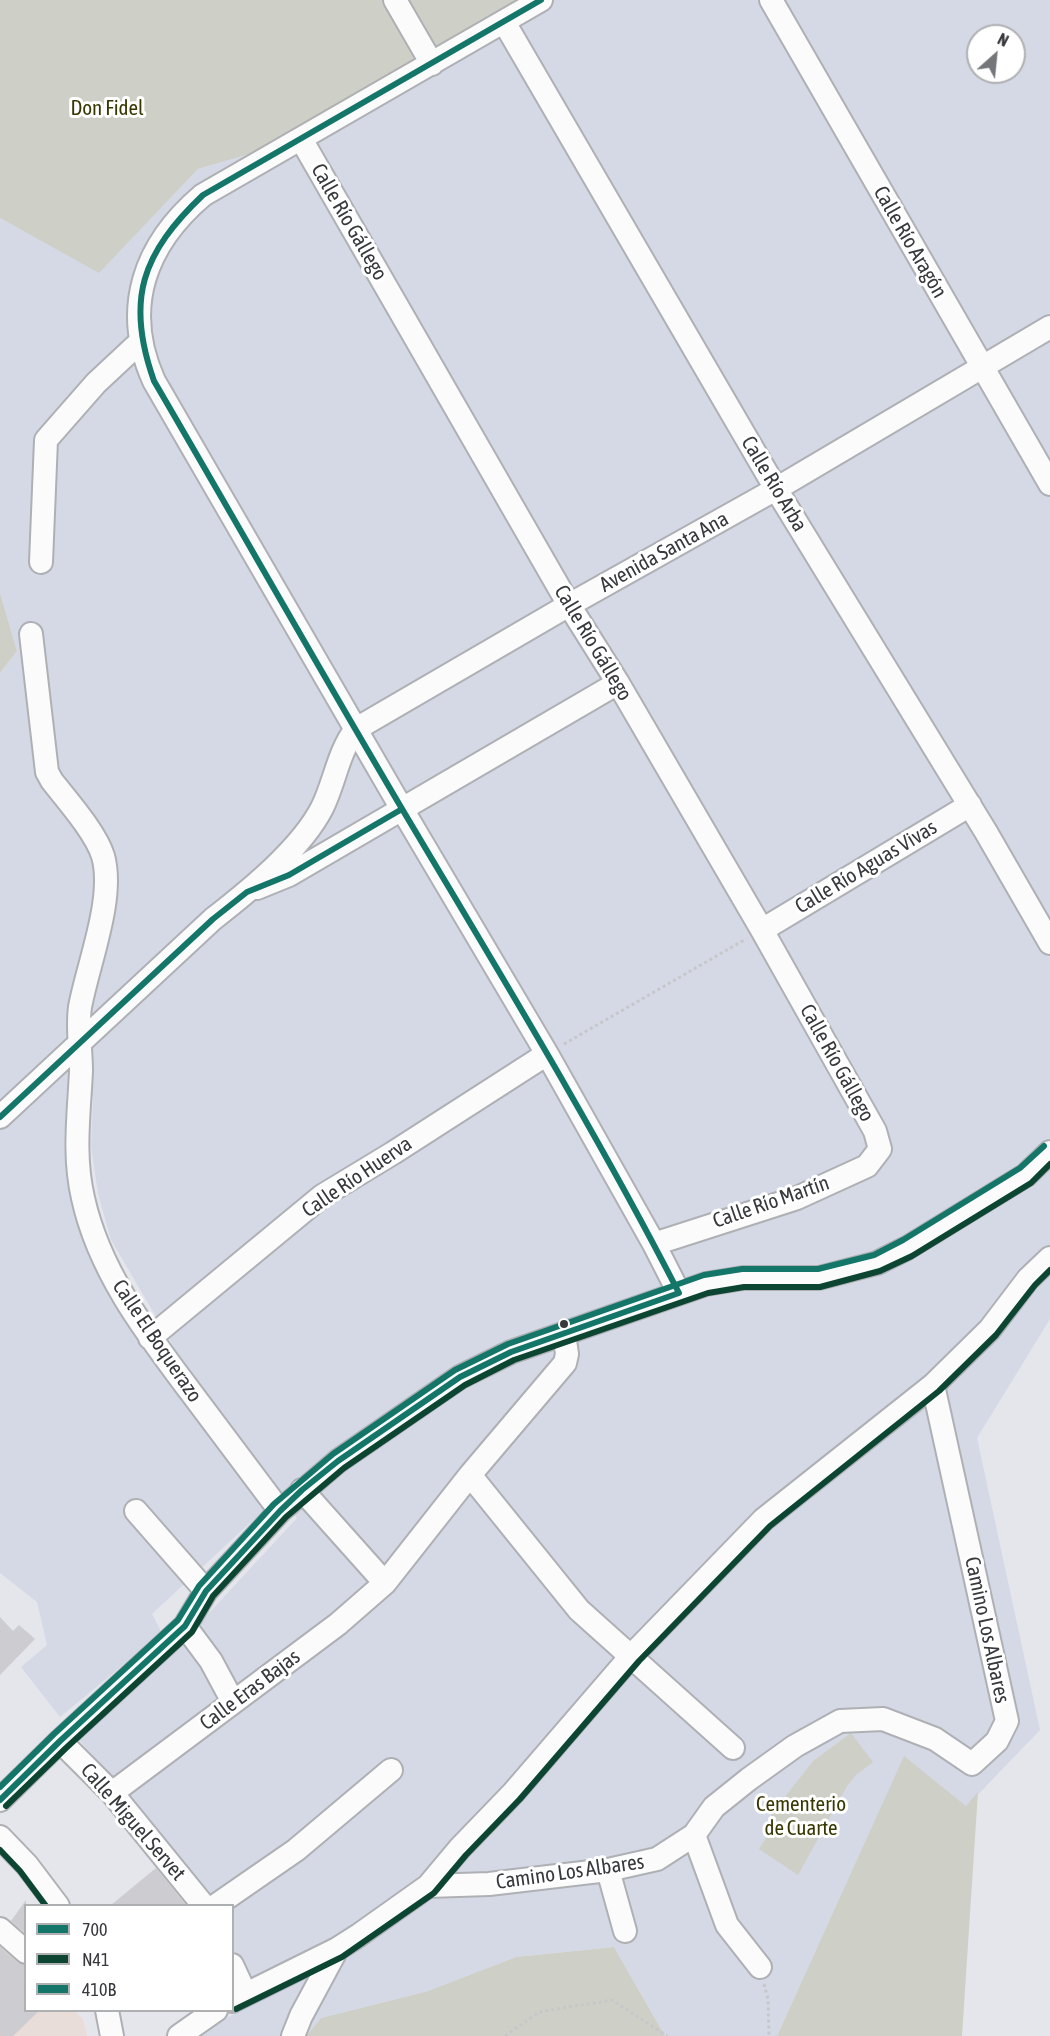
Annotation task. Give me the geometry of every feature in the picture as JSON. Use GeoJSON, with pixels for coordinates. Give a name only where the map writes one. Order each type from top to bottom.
{"type":"FeatureCollection","features":[{"type":"Feature","properties":{"kind":"street"},"geometry":{"type":"LineString","coordinates":[[395,0],[432,64]]}},
{"type":"Feature","properties":{"kind":"street"},"geometry":{"type":"LineString","coordinates":[[541,0],[203,195],[185,210],[168,229],[154,251],[142,286],[139,306],[141,340],[154,381],[547,1054],[654,1244],[679,1293]]}},
{"type":"Feature","properties":{"kind":"street","name":"Calle Río Aragón"},"geometry":{"type":"LineString","coordinates":[[771,0],[1050,484]]}},
{"type":"Feature","properties":{"kind":"street","name":"Calle Río Arba"},"geometry":{"type":"LineString","coordinates":[[504,22],[776,489],[970,805],[1050,943]]}},
{"type":"Feature","properties":{"kind":"street","name":"Calle Río Gállego"},"geometry":{"type":"LineString","coordinates":[[301,139],[569,605],[618,683],[762,930],[875,1131],[880,1149]]}},
{"type":"Feature","properties":{"kind":"street","name":"Avenida Santa Ana"},"geometry":{"type":"LineString","coordinates":[[0,1117],[213,919],[247,892],[292,848],[322,809],[343,749],[356,729],[569,605],[776,489],[1050,327]]}},
{"type":"Feature","properties":{"kind":"street"},"geometry":{"type":"LineString","coordinates":[[40,562],[46,440],[96,383],[141,340]]}},
{"type":"Feature","properties":{"kind":"street","name":"Calle El Boquerazo"},"geometry":{"type":"LineString","coordinates":[[31,634],[47,772],[51,781],[100,847],[105,867],[104,902],[80,1010],[81,1041],[76,1146],[83,1198],[90,1225],[109,1270],[150,1338],[280,1510]]}},
{"type":"Feature","properties":{"kind":"street","name":"Avenida Santa Ana"},"geometry":{"type":"LineString","coordinates":[[247,892],[289,875],[618,683]]}},
{"type":"Feature","properties":{"kind":"street","name":"Calle Río Aguas Vivas"},"geometry":{"type":"LineString","coordinates":[[762,930],[970,805]]}},
{"type":"Feature","properties":{"kind":"street","name":"Calle Río Huerva"},"geometry":{"type":"LineString","coordinates":[[150,1338],[322,1196],[547,1054]]}},
{"type":"Feature","properties":{"kind":"street","name":"Calle Río Martín"},"geometry":{"type":"LineString","coordinates":[[654,1244],[703,1226],[797,1198],[867,1166],[880,1149]]}},
{"type":"Feature","properties":{"kind":"street"},"geometry":{"type":"LineString","coordinates":[[0,1800],[60,1741],[185,1626],[206,1591],[280,1510],[338,1461],[460,1377],[511,1352],[679,1293],[724,1280],[819,1278],[877,1263],[907,1248],[1026,1175],[1050,1152]]}},
{"type":"Feature","properties":{"kind":"street"},"geometry":{"type":"LineString","coordinates":[[234,1974],[239,1997],[337,1948],[428,1886],[459,1849],[513,1793],[632,1655],[764,1520],[933,1385],[990,1329],[1028,1279],[1050,1258]]}},
{"type":"Feature","properties":{"kind":"street","name":"Calle Eras Bajas"},"geometry":{"type":"LineString","coordinates":[[112,1793],[338,1624],[385,1583],[470,1475],[565,1363],[567,1354],[564,1333]]}},
{"type":"Feature","properties":{"kind":"street","name":"Camino Los Albares"},"geometry":{"type":"LineString","coordinates":[[428,1886],[489,1884],[608,1870],[657,1859],[694,1835],[714,1807],[749,1779],[795,1746],[840,1721],[883,1719],[935,1739],[972,1764],[997,1741],[1007,1721],[933,1385]]}},
{"type":"Feature","properties":{"kind":"street"},"geometry":{"type":"LineString","coordinates":[[470,1475],[567,1597],[733,1748]]}},
{"type":"Feature","properties":{"kind":"street"},"geometry":{"type":"LineString","coordinates":[[302,1490],[385,1583]]}},
{"type":"Feature","properties":{"kind":"street"},"geometry":{"type":"LineString","coordinates":[[136,1511],[206,1591]]}},
{"type":"Feature","properties":{"kind":"street"},"geometry":{"type":"LineString","coordinates":[[185,1626],[211,1661],[233,1702]]}},
{"type":"Feature","properties":{"kind":"street","name":"Calle Miguel Servet"},"geometry":{"type":"LineString","coordinates":[[60,1741],[112,1793],[203,1904]]}},
{"type":"Feature","properties":{"kind":"street"},"geometry":{"type":"LineString","coordinates":[[216,1904],[296,1850],[391,1770]]}},
{"type":"Feature","properties":{"kind":"street"},"geometry":{"type":"LineString","coordinates":[[694,1835],[727,1925],[760,1967]]}},
{"type":"Feature","properties":{"kind":"street"},"geometry":{"type":"LineString","coordinates":[[0,1837],[27,1865],[57,1904]]}},
{"type":"Feature","properties":{"kind":"street"},"geometry":{"type":"LineString","coordinates":[[608,1870],[625,1931]]}},
{"type":"Feature","properties":{"kind":"street"},"geometry":{"type":"LineString","coordinates":[[0,1929],[24,1950]]}},
{"type":"Feature","properties":{"kind":"street"},"geometry":{"type":"LineString","coordinates":[[293,2036],[337,1948]]}},
{"type":"Feature","properties":{"kind":"street"},"geometry":{"type":"LineString","coordinates":[[107,2012],[112,2036]]}},
{"type":"Feature","properties":{"kind":"street"},"geometry":{"type":"LineString","coordinates":[[179,2036],[213,2012]]}},
{"type":"Feature","properties":{"kind":"path"},"geometry":{"type":"LineString","coordinates":[[547,1054],[762,930]]}},
{"type":"Feature","properties":{"kind":"path"},"geometry":{"type":"LineString","coordinates":[[760,1967],[768,1999],[769,2036]]}},
{"type":"Feature","properties":{"kind":"path"},"geometry":{"type":"LineString","coordinates":[[505,2036],[539,2012],[612,2000],[667,2036]]}},
{"type":"Feature","properties":{"kind":"shaded area"},"geometry":{"type":"Polygon","coordinates":[[[535,0],[1050,0],[1050,1319],[977,1438],[1040,1730],[966,1807],[904,1757],[777,2036],[665,2036],[614,1947],[516,1957],[428,1991],[321,2018],[306,2036],[188,2036],[262,2001],[234,1952],[234,1904],[206,1904],[179,1858],[76,1736],[198,1625],[297,1518],[175,1349],[111,1240],[98,1194],[91,1146],[93,1098],[61,1091],[67,1093],[64,1146],[73,1201],[267,1507],[152,1614],[162,1633],[60,1717],[21,1667],[47,1645],[37,1602],[0,1573],[0,673],[17,651],[0,593],[0,218],[99,272],[198,169],[301,139],[535,0]]]}},
{"type":"Feature","properties":{"kind":"shaded area"},"geometry":{"type":"Polygon","coordinates":[[[0,1936],[24,1959],[24,2012],[75,2012],[83,2019],[87,2036],[0,2036],[0,1936]]]}},
{"type":"Feature","properties":{"kind":"green space","name":"Don Fidel"},"geometry":{"type":"Polygon","coordinates":[[[0,0],[541,0],[301,139],[198,169],[99,273],[0,218],[0,0]]]}},
{"type":"Feature","properties":{"kind":"green space"},"geometry":{"type":"Polygon","coordinates":[[[0,593],[17,651],[0,673],[0,593]]]}},
{"type":"Feature","properties":{"kind":"green space","name":"Cementerio de Cuarte"},"geometry":{"type":"Polygon","coordinates":[[[851,1733],[873,1762],[856,1775],[847,1786],[798,1875],[759,1849],[777,1821],[771,1815],[813,1761],[851,1733]]]}},
{"type":"Feature","properties":{"kind":"green space"},"geometry":{"type":"Polygon","coordinates":[[[904,1756],[966,1806],[978,1792],[962,2036],[777,2036],[904,1756]]]}},
{"type":"Feature","properties":{"kind":"green space"},"geometry":{"type":"Polygon","coordinates":[[[614,1947],[665,2036],[306,2036],[321,2018],[428,1991],[516,1957],[614,1947]]]}},
{"type":"Feature","properties":{"kind":"building"},"geometry":{"type":"Polygon","coordinates":[[[0,1617],[13,1631],[19,1625],[35,1639],[0,1675],[0,1617]]]}},
{"type":"Feature","properties":{"kind":"building"},"geometry":{"type":"Polygon","coordinates":[[[156,1868],[185,1904],[112,1904],[156,1868]]]}},
{"type":"Feature","properties":{"kind":"building"},"geometry":{"type":"Polygon","coordinates":[[[26,1900],[24,1932],[11,1921],[26,1900]]]}},
{"type":"Feature","properties":{"kind":"building"},"geometry":{"type":"Polygon","coordinates":[[[0,1947],[17,1962],[24,1964],[24,2012],[38,2012],[13,2036],[0,2036],[0,1947]]]}},
{"type":"Feature","properties":{"kind":"transit line","name":"700"},"geometry":{"type":"LineString","coordinates":[[0,1800],[60,1741],[185,1626],[206,1591],[280,1511],[338,1461],[460,1377],[511,1352],[679,1293],[550,1059],[348,718],[154,381],[145,352],[141,326],[141,302],[145,279],[153,258],[182,216],[203,195],[541,0]]}},
{"type":"Feature","properties":{"kind":"transit line","name":"700"},"geometry":{"type":"LineString","coordinates":[[0,1117],[213,919],[247,892],[289,875],[402,809]]}},
{"type":"Feature","properties":{"kind":"transit line","name":"410B"},"geometry":{"type":"LineString","coordinates":[[0,1787],[178,1620],[199,1586],[274,1504],[333,1454],[455,1370],[508,1344],[704,1275],[742,1269],[818,1269],[874,1255],[903,1240],[1020,1168],[1044,1146]]}},
{"type":"Feature","properties":{"kind":"transit line","name":"N41"},"geometry":{"type":"LineString","coordinates":[[6,1806],[192,1632],[213,1596],[286,1517],[344,1468],[465,1385],[514,1360],[708,1293],[744,1287],[820,1287],[880,1271],[912,1256],[1031,1183],[1050,1164]]}},
{"type":"Feature","properties":{"kind":"transit line","name":"N41"},"geometry":{"type":"LineString","coordinates":[[236,2009],[342,1957],[434,1893],[466,1855],[520,1799],[639,1661],[770,1526],[939,1391],[996,1335],[1035,1285],[1050,1270]]}},
{"type":"Feature","properties":{"kind":"transit line","name":"N41"},"geometry":{"type":"LineString","coordinates":[[0,1850],[20,1871],[45,1904]]}}]}
